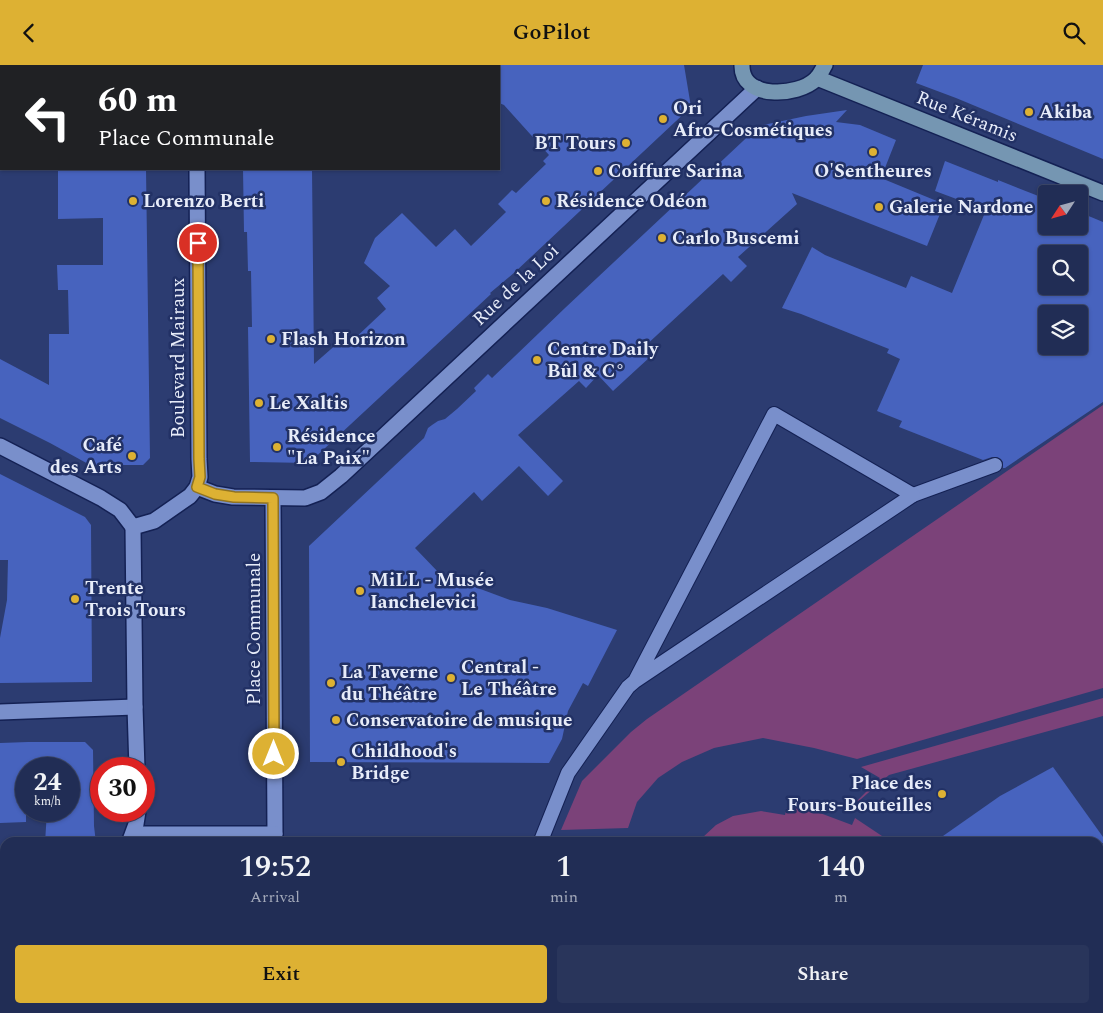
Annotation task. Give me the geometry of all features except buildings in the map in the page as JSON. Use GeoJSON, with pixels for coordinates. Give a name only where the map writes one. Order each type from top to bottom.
{"type":"FeatureCollection","features":[{"type":"Feature","properties":{"kind":"street"},"geometry":{"type":"LineString","coordinates":[[742,65],[745,78],[757,88],[767,91],[784,92],[802,87],[821,72]]}},
{"type":"Feature","properties":{"kind":"street","name":"Rue Kéramis"},"geometry":{"type":"LineString","coordinates":[[821,72],[1103,193]]}},
{"type":"Feature","properties":{"kind":"street","name":"Rue de la Loi"},"geometry":{"type":"LineString","coordinates":[[273,498],[305,498],[321,491],[341,475],[757,88]]}},
{"type":"Feature","properties":{"kind":"street","name":"Boulevard Mairaux"},"geometry":{"type":"LineString","coordinates":[[197,170],[200,477],[197,487]]}},
{"type":"Feature","properties":{"kind":"street"},"geometry":{"type":"LineString","coordinates":[[0,446],[101,498],[120,510],[134,527],[137,757]]}},
{"type":"Feature","properties":{"kind":"street"},"geometry":{"type":"LineString","coordinates":[[134,527],[154,521],[190,496],[197,487],[215,494],[234,497],[273,498]]}},
{"type":"Feature","properties":{"kind":"street","name":"Place Communale"},"geometry":{"type":"LineString","coordinates":[[273,498],[278,837]]}},
{"type":"Feature","properties":{"kind":"street"},"geometry":{"type":"LineString","coordinates":[[0,713],[135,707]]}},
{"type":"Feature","properties":{"kind":"street","name":"Place Communale"},"geometry":{"type":"LineString","coordinates":[[131,837],[135,822]]}},
{"type":"Feature","properties":{"kind":"lane"},"geometry":{"type":"LineString","coordinates":[[635,681],[774,414],[913,495]]}},
{"type":"Feature","properties":{"kind":"lane"},"geometry":{"type":"LineString","coordinates":[[542,837],[568,773],[628,687],[635,681],[913,495],[995,465]]}},
{"type":"Feature","properties":{"kind":"shaded area"},"geometry":{"type":"Polygon","coordinates":[[[1103,405],[1103,688],[857,759],[763,738],[714,748],[682,762],[658,778],[637,802],[628,828],[561,830],[582,781],[631,732],[647,719],[1103,405]]]}},
{"type":"Feature","properties":{"kind":"shaded area"},"geometry":{"type":"Polygon","coordinates":[[[1103,698],[1103,716],[889,775],[846,812],[880,778],[861,767],[1103,698]]]}},
{"type":"Feature","properties":{"kind":"shaded area"},"geometry":{"type":"Polygon","coordinates":[[[788,804],[852,825],[855,818],[884,837],[703,837],[716,825],[733,816],[761,811],[785,815],[788,804]]]}},
{"type":"Feature","properties":{"kind":"place","name":"Akiba"},"geometry":{"type":"Point","coordinates":[1029,112]}},
{"type":"Feature","properties":{"kind":"place","name":"Ori Afro-Cosmétiques"},"geometry":{"type":"Point","coordinates":[663,119]}},
{"type":"Feature","properties":{"kind":"place","name":"BT Tours"},"geometry":{"type":"Point","coordinates":[626,143]}},
{"type":"Feature","properties":{"kind":"place","name":"O'Sentheures"},"geometry":{"type":"Point","coordinates":[873,152]}},
{"type":"Feature","properties":{"kind":"place","name":"Coiffure Sarina"},"geometry":{"type":"Point","coordinates":[598,171]}},
{"type":"Feature","properties":{"kind":"place","name":"Lorenzo Berti"},"geometry":{"type":"Point","coordinates":[133,201]}},
{"type":"Feature","properties":{"kind":"place","name":"Résidence Odéon"},"geometry":{"type":"Point","coordinates":[546,201]}},
{"type":"Feature","properties":{"kind":"place","name":"Galerie Nardone"},"geometry":{"type":"Point","coordinates":[879,207]}},
{"type":"Feature","properties":{"kind":"place","name":"Carlo Buscemi"},"geometry":{"type":"Point","coordinates":[662,238]}},
{"type":"Feature","properties":{"kind":"place","name":"Flash Horizon"},"geometry":{"type":"Point","coordinates":[271,339]}},
{"type":"Feature","properties":{"kind":"place","name":"Centre Daily Bûl & C°"},"geometry":{"type":"Point","coordinates":[537,360]}},
{"type":"Feature","properties":{"kind":"place","name":"Le Xaltis"},"geometry":{"type":"Point","coordinates":[259,403]}},
{"type":"Feature","properties":{"kind":"place","name":"Résidence \"La Paix\""},"geometry":{"type":"Point","coordinates":[277,447]}},
{"type":"Feature","properties":{"kind":"place","name":"Café des Arts"},"geometry":{"type":"Point","coordinates":[132,456]}},
{"type":"Feature","properties":{"kind":"place","name":"MiLL - Musée Ianchelevici"},"geometry":{"type":"Point","coordinates":[360,591]}},
{"type":"Feature","properties":{"kind":"place","name":"Trente Trois Tours"},"geometry":{"type":"Point","coordinates":[75,599]}},
{"type":"Feature","properties":{"kind":"place","name":"Central - Le Théâtre"},"geometry":{"type":"Point","coordinates":[451,678]}},
{"type":"Feature","properties":{"kind":"place","name":"La Taverne du Théâtre"},"geometry":{"type":"Point","coordinates":[331,683]}},
{"type":"Feature","properties":{"kind":"place","name":"Conservatoire de musique"},"geometry":{"type":"Point","coordinates":[336,720]}},
{"type":"Feature","properties":{"kind":"place","name":"Childhood's Bridge"},"geometry":{"type":"Point","coordinates":[341,762]}},
{"type":"Feature","properties":{"kind":"place","name":"Place des Fours-Bouteilles"},"geometry":{"type":"Point","coordinates":[942,794]}},
{"type":"Feature","properties":{"kind":"route"},"geometry":{"type":"LineString","coordinates":[[198,243],[200,477],[197,487],[215,494],[234,497],[273,498],[274,754]]}}]}
